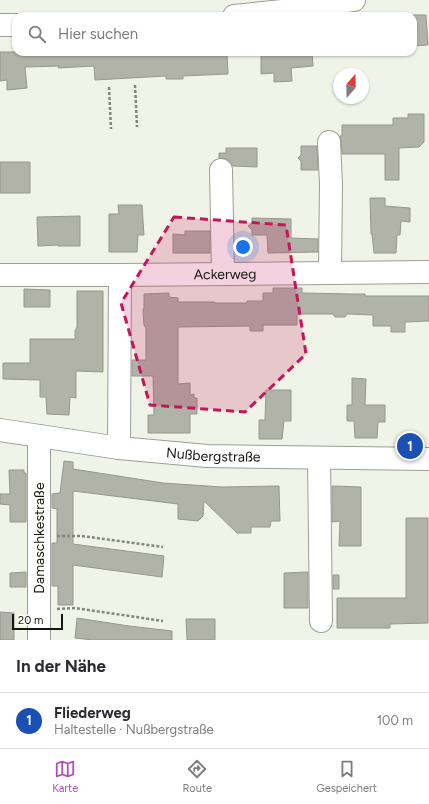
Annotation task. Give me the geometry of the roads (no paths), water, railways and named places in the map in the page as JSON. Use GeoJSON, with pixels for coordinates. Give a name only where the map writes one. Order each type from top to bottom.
{"type":"FeatureCollection","features":[{"type":"Feature","properties":{"kind":"street"},"geometry":{"type":"LineString","coordinates":[[273,12],[354,0]]}},
{"type":"Feature","properties":{"kind":"street"},"geometry":{"type":"LineString","coordinates":[[0,25],[12,25]]}},
{"type":"Feature","properties":{"kind":"street"},"geometry":{"type":"LineString","coordinates":[[329,142],[331,184],[330,272]]}},
{"type":"Feature","properties":{"kind":"street"},"geometry":{"type":"LineString","coordinates":[[221,170],[223,274]]}},
{"type":"Feature","properties":{"kind":"street","name":"Ackerweg"},"geometry":{"type":"LineString","coordinates":[[0,275],[429,272]]}},
{"type":"Feature","properties":{"kind":"street"},"geometry":{"type":"LineString","coordinates":[[119,448],[120,275]]}},
{"type":"Feature","properties":{"kind":"street","name":"Nußbergstraße"},"geometry":{"type":"LineString","coordinates":[[0,430],[119,448],[207,456],[429,459]]}},
{"type":"Feature","properties":{"kind":"street","name":"Damaschkestraße"},"geometry":{"type":"LineString","coordinates":[[39,436],[39,640]]}},
{"type":"Feature","properties":{"kind":"street"},"geometry":{"type":"LineString","coordinates":[[319,458],[321,621]]}},
{"type":"Feature","properties":{"kind":"place","name":"Fliederweg"},"geometry":{"type":"Point","coordinates":[410,446]}}]}
